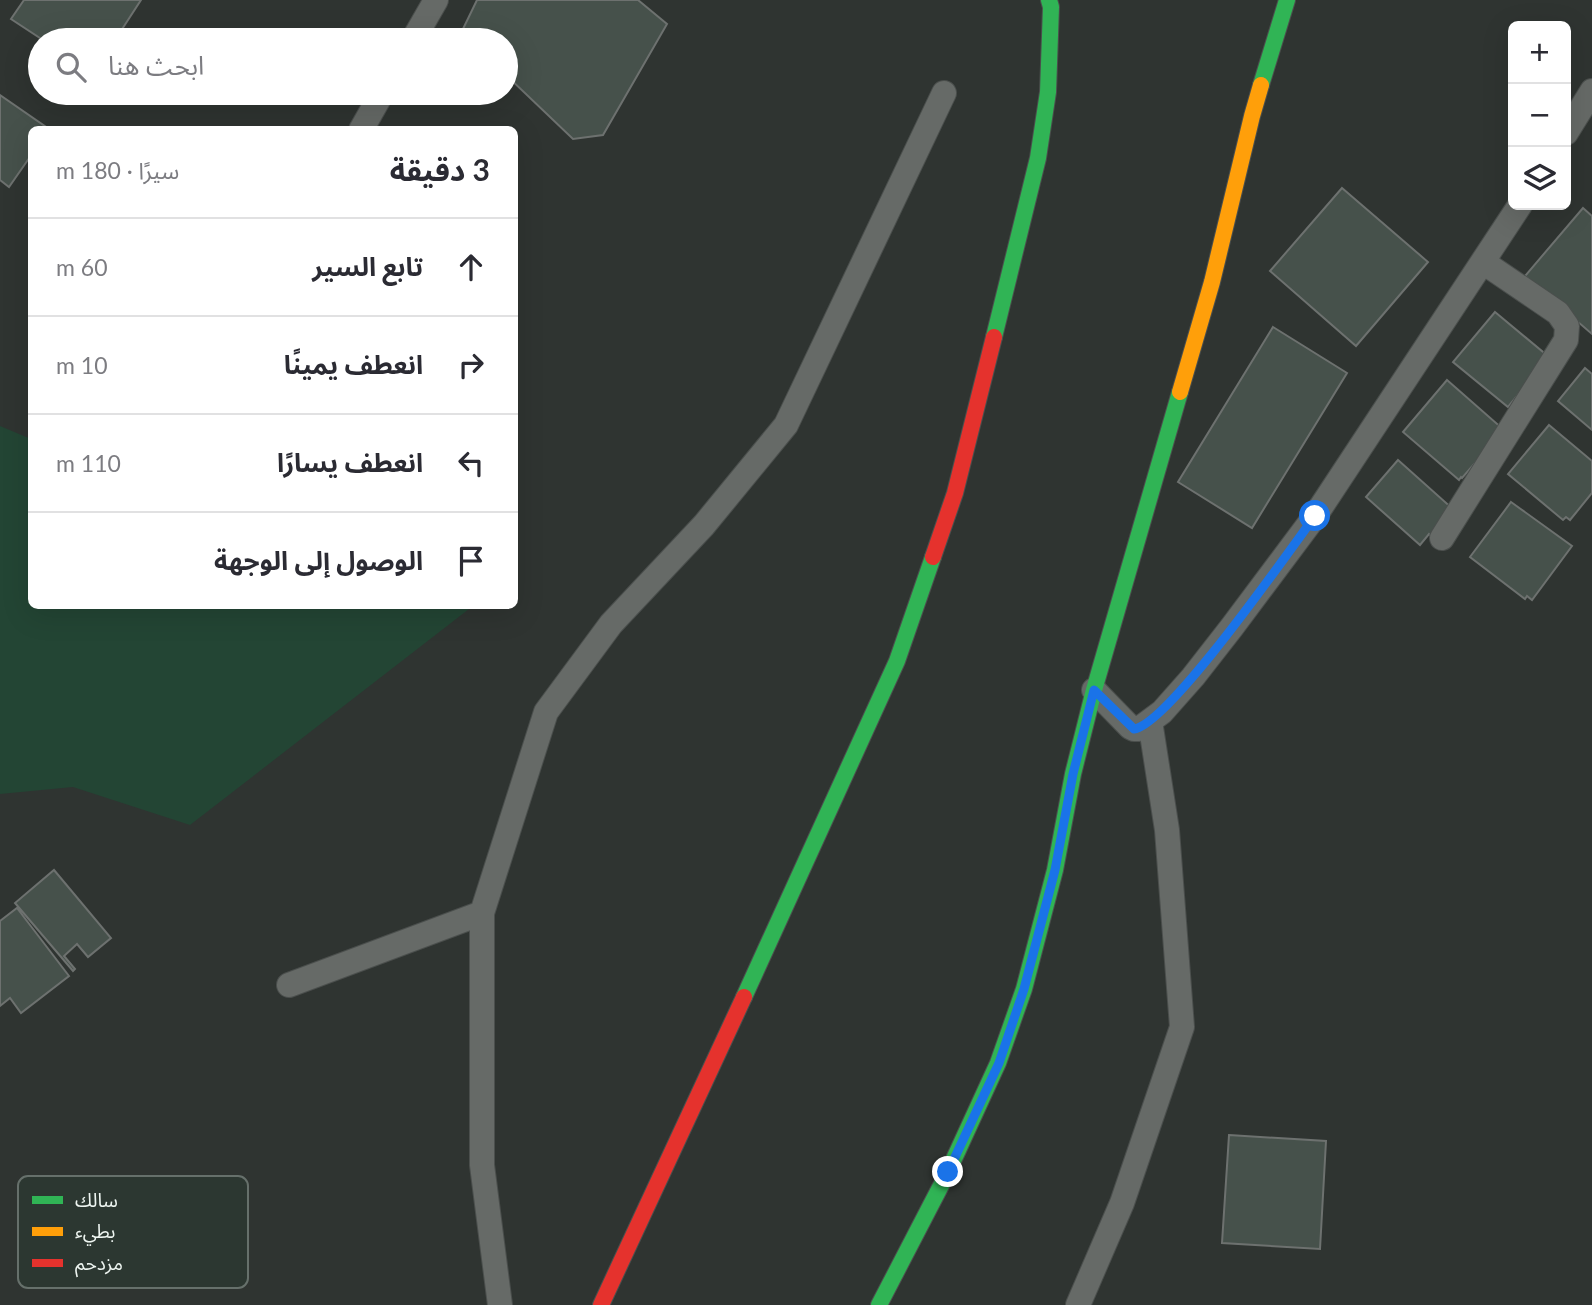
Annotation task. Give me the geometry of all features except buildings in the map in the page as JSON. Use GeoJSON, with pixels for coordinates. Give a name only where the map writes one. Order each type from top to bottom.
{"type":"FeatureCollection","features":[{"type":"Feature","properties":{"kind":"street"},"geometry":{"type":"LineString","coordinates":[[420,28],[436,0]]}},
{"type":"Feature","properties":{"kind":"street"},"geometry":{"type":"LineString","coordinates":[[601,1305],[897,661],[955,493],[1038,158],[1048,92],[1049,0]]}},
{"type":"Feature","properties":{"kind":"street"},"geometry":{"type":"LineString","coordinates":[[879,1305],[948,1172],[999,1063],[1024,989],[1055,870],[1073,774],[1094,690],[1212,282],[1252,116],[1287,0]]}},
{"type":"Feature","properties":{"kind":"street"},"geometry":{"type":"LineString","coordinates":[[1571,124],[1592,91]]}},
{"type":"Feature","properties":{"kind":"street"},"geometry":{"type":"LineString","coordinates":[[500,1305],[482,1165],[482,913],[546,712],[611,624],[704,526],[786,425],[944,93]]}},
{"type":"Feature","properties":{"kind":"street"},"geometry":{"type":"LineString","coordinates":[[363,126],[375,105]]}},
{"type":"Feature","properties":{"kind":"street"},"geometry":{"type":"LineString","coordinates":[[1094,690],[1134,729],[1139,729],[1162,712],[1193,677],[1315,516],[1517,210]]}},
{"type":"Feature","properties":{"kind":"street"},"geometry":{"type":"LineString","coordinates":[[1443,538],[1566,340],[1567,326],[1558,313],[1483,262]]}},
{"type":"Feature","properties":{"kind":"street"},"geometry":{"type":"LineString","coordinates":[[1078,1305],[1122,1203],[1182,1027],[1167,830],[1150,721]]}},
{"type":"Feature","properties":{"kind":"street"},"geometry":{"type":"LineString","coordinates":[[289,985],[482,913]]}},
{"type":"Feature","properties":{"kind":"green space"},"geometry":{"type":"Polygon","coordinates":[[[0,426],[28,438],[28,609],[469,609],[190,825],[73,787],[0,794],[0,426]]]}},
{"type":"Feature","properties":{"kind":"traffic: fast"},"geometry":{"type":"LineString","coordinates":[[994,337],[1038,158],[1048,92],[1049,0]]}},
{"type":"Feature","properties":{"kind":"traffic: fast"},"geometry":{"type":"LineString","coordinates":[[1261,85],[1287,0]]}},
{"type":"Feature","properties":{"kind":"traffic: fast"},"geometry":{"type":"LineString","coordinates":[[879,1305],[948,1172],[998,1063],[1024,989],[1055,870],[1073,774],[1094,690],[1180,392]]}},
{"type":"Feature","properties":{"kind":"traffic: fast"},"geometry":{"type":"LineString","coordinates":[[744,997],[897,661],[933,557]]}},
{"type":"Feature","properties":{"kind":"traffic: slow"},"geometry":{"type":"LineString","coordinates":[[1180,392],[1212,282],[1261,85]]}},
{"type":"Feature","properties":{"kind":"traffic: jam"},"geometry":{"type":"LineString","coordinates":[[933,557],[955,493],[994,337]]}},
{"type":"Feature","properties":{"kind":"traffic: jam"},"geometry":{"type":"LineString","coordinates":[[601,1305],[744,997]]}},
{"type":"Feature","properties":{"kind":"route"},"geometry":{"type":"LineString","coordinates":[[948,1172],[999,1063],[1024,989],[1055,870],[1073,774],[1094,690],[1134,729],[1139,729],[1162,712],[1193,677],[1315,516]]}}]}
